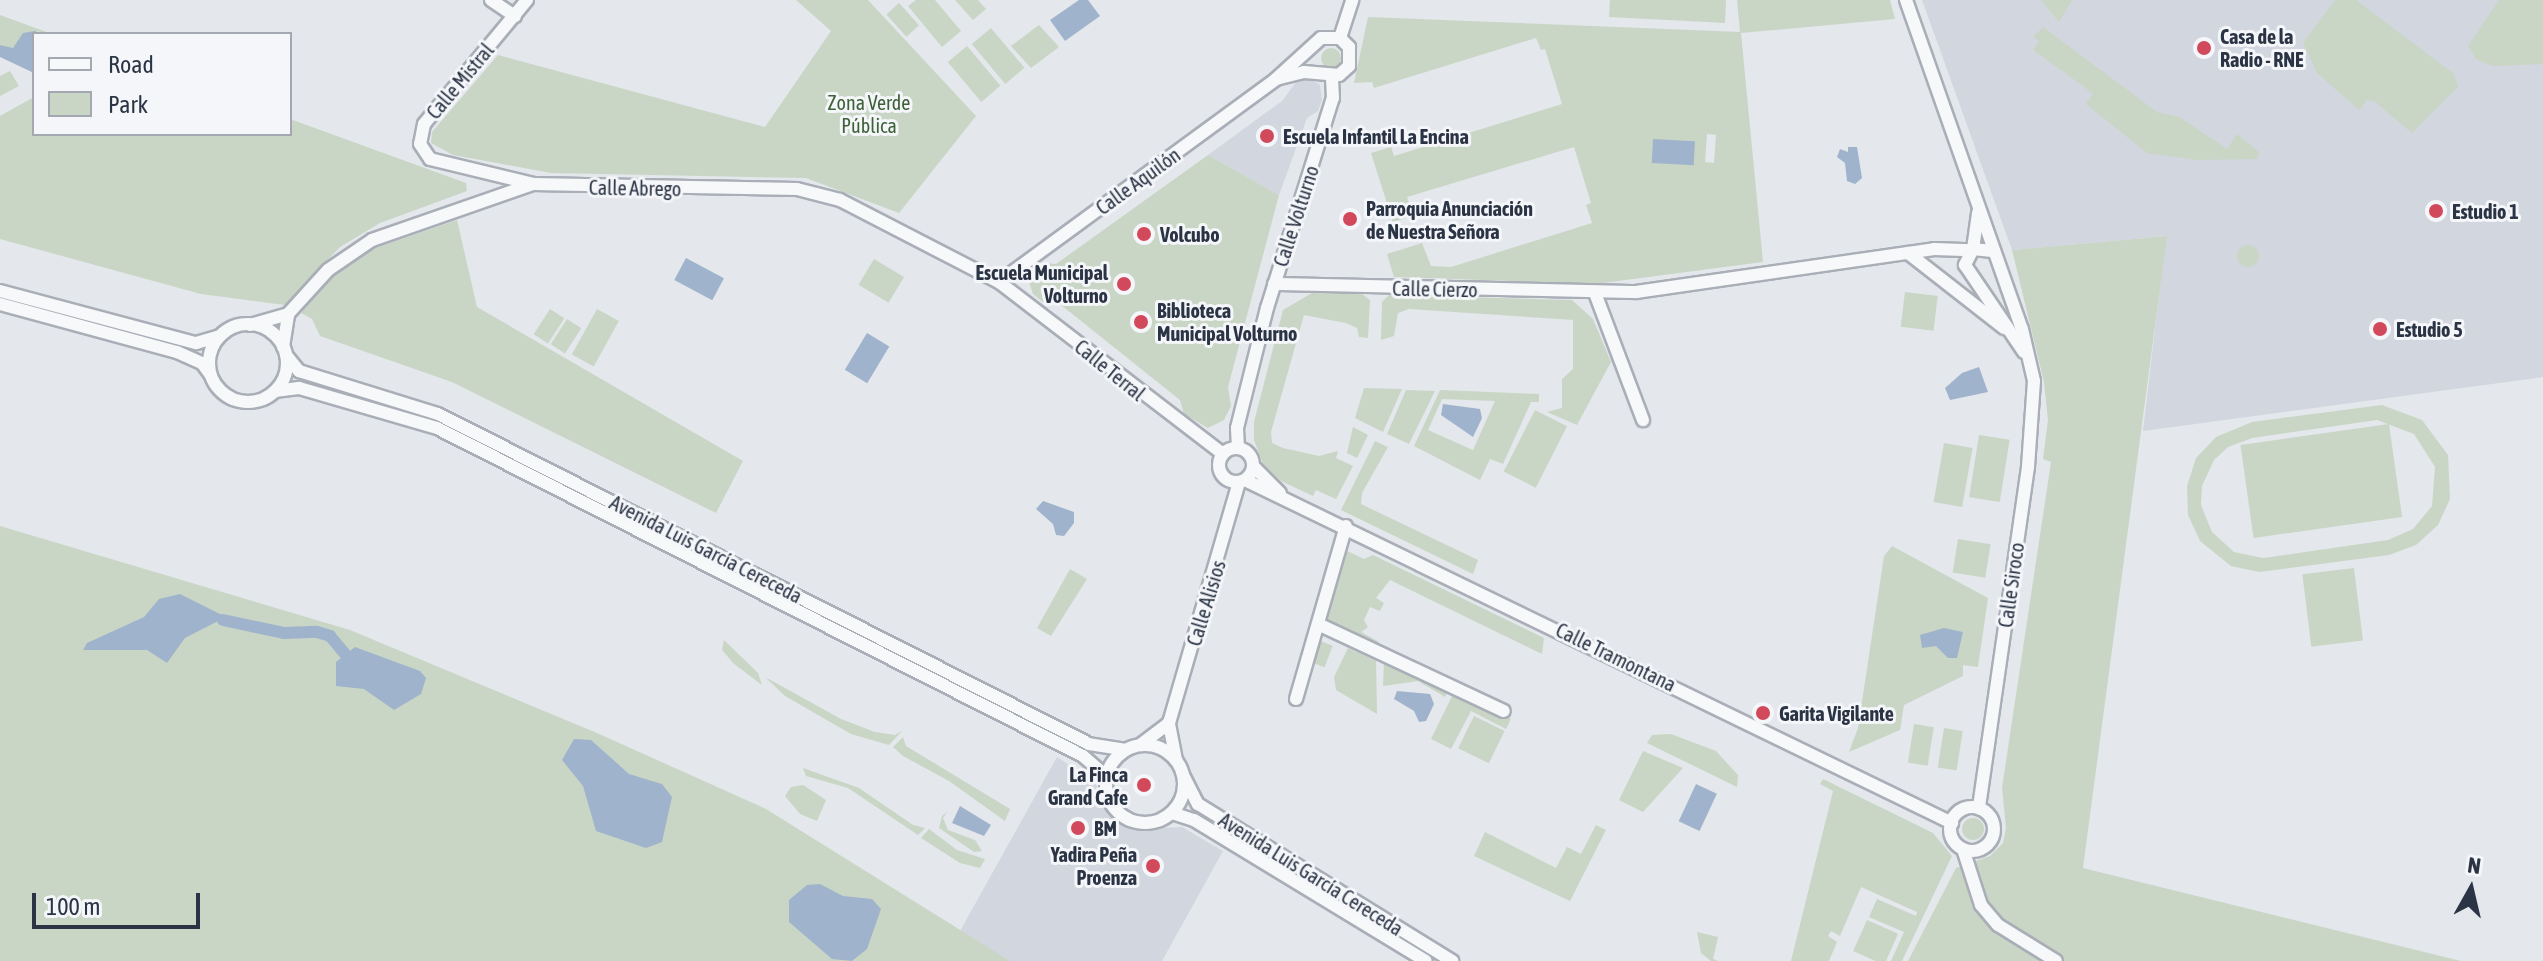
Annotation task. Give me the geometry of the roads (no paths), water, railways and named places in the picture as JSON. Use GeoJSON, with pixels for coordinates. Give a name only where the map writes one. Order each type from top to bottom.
{"type":"FeatureCollection","features":[{"type":"Feature","properties":{"kind":"street"},"geometry":{"type":"LineString","coordinates":[[491,0],[515,16]]}},
{"type":"Feature","properties":{"kind":"street","name":"Calle Mistral"},"geometry":{"type":"LineString","coordinates":[[527,0],[424,124],[420,144],[435,161],[533,184]]}},
{"type":"Feature","properties":{"kind":"street"},"geometry":{"type":"LineString","coordinates":[[1340,38],[1352,0]]}},
{"type":"Feature","properties":{"kind":"street","name":"Calle Siroco"},"geometry":{"type":"LineString","coordinates":[[1906,0],[2030,361],[2034,416],[1979,809]]}},
{"type":"Feature","properties":{"kind":"street"},"geometry":{"type":"LineString","coordinates":[[1321,38],[1340,38],[1349,47],[1351,60],[1344,71],[1328,76],[1311,61],[1312,47],[1321,38]]}},
{"type":"Feature","properties":{"kind":"street","name":"Calle Aquilón"},"geometry":{"type":"LineString","coordinates":[[999,282],[1276,79],[1312,47]]}},
{"type":"Feature","properties":{"kind":"street","name":"Calle Aquilón"},"geometry":{"type":"LineString","coordinates":[[1276,79],[1304,72],[1328,76]]}},
{"type":"Feature","properties":{"kind":"street","name":"Calle Volturno"},"geometry":{"type":"LineString","coordinates":[[1238,448],[1237,428],[1274,284],[1333,98],[1328,76]]}},
{"type":"Feature","properties":{"kind":"street","name":"Calle Abrego"},"geometry":{"type":"LineString","coordinates":[[288,314],[328,270],[372,240],[533,184],[813,192],[876,217],[999,282]]}},
{"type":"Feature","properties":{"kind":"street","name":"Calle Siroco"},"geometry":{"type":"LineString","coordinates":[[1978,205],[1972,249],[1965,261],[2030,361]]}},
{"type":"Feature","properties":{"kind":"street","name":"Calle Cierzo"},"geometry":{"type":"LineString","coordinates":[[1274,284],[1595,293],[1908,253],[1972,249],[1994,255]]}},
{"type":"Feature","properties":{"kind":"street"},"geometry":{"type":"LineString","coordinates":[[1908,253],[2014,336]]}},
{"type":"Feature","properties":{"kind":"street"},"geometry":{"type":"LineString","coordinates":[[1972,275],[1987,276],[1994,255]]}},
{"type":"Feature","properties":{"kind":"street","name":"Calle Terral"},"geometry":{"type":"LineString","coordinates":[[999,282],[1223,454]]}},
{"type":"Feature","properties":{"kind":"street"},"geometry":{"type":"LineString","coordinates":[[0,291],[196,343],[288,314],[284,378],[275,391],[254,402],[239,401],[218,389],[202,363],[177,352],[0,304]]}},
{"type":"Feature","properties":{"kind":"street"},"geometry":{"type":"LineString","coordinates":[[1595,293],[1643,420]]}},
{"type":"Feature","properties":{"kind":"street"},"geometry":{"type":"LineString","coordinates":[[250,325],[266,329],[284,351]]}},
{"type":"Feature","properties":{"kind":"street"},"geometry":{"type":"LineString","coordinates":[[210,374],[209,358],[220,336]]}},
{"type":"Feature","properties":{"kind":"street","name":"Avenida Luis García Cereceda"},"geometry":{"type":"LineString","coordinates":[[284,351],[299,371],[438,414],[1089,744],[1125,750]]}},
{"type":"Feature","properties":{"kind":"street","name":"Avenida Luis García Cereceda"},"geometry":{"type":"LineString","coordinates":[[275,391],[299,388],[437,428],[1083,756],[1106,776]]}},
{"type":"Feature","properties":{"kind":"street"},"geometry":{"type":"LineString","coordinates":[[1238,448],[1248,453],[1253,466],[1242,481],[1221,474],[1223,454],[1238,448]]}},
{"type":"Feature","properties":{"kind":"street","name":"Calle Tramontana"},"geometry":{"type":"LineString","coordinates":[[1253,466],[1280,493]]}},
{"type":"Feature","properties":{"kind":"street","name":"Calle Tramontana"},"geometry":{"type":"LineString","coordinates":[[1242,481],[1280,493],[1952,823]]}},
{"type":"Feature","properties":{"kind":"street","name":"Calle Alisios"},"geometry":{"type":"LineString","coordinates":[[1176,760],[1169,723],[1242,481]]}},
{"type":"Feature","properties":{"kind":"street"},"geometry":{"type":"LineString","coordinates":[[1296,699],[1346,526]]}},
{"type":"Feature","properties":{"kind":"street"},"geometry":{"type":"LineString","coordinates":[[1318,624],[1504,711]]}},
{"type":"Feature","properties":{"kind":"street"},"geometry":{"type":"LineString","coordinates":[[1140,745],[1164,750],[1176,760],[1183,775],[1184,791],[1172,813],[1149,823],[1125,818],[1109,800],[1106,776],[1125,750],[1140,745],[1169,723]]}},
{"type":"Feature","properties":{"kind":"street","name":"Avenida Luis García Cereceda"},"geometry":{"type":"LineString","coordinates":[[1183,775],[1198,804],[1452,961]]}},
{"type":"Feature","properties":{"kind":"street"},"geometry":{"type":"LineString","coordinates":[[1970,873],[1994,831],[1990,817],[1979,809],[1959,812],[1952,823],[1954,841],[1963,849],[1970,873],[1981,905],[1998,925],[2056,961]]}},
{"type":"Feature","properties":{"kind":"street","name":"Avenida Luis García Cereceda"},"geometry":{"type":"LineString","coordinates":[[1172,813],[1194,820],[1426,961]]}},
{"type":"Feature","properties":{"kind":"street"},"geometry":{"type":"LineString","coordinates":[[1963,849],[1983,849]]}},
{"type":"Feature","properties":{"kind":"water"},"geometry":{"type":"Polygon","coordinates":[[[1079,0],[1088,0],[1100,16],[1065,41],[1050,20],[1079,0]]]}},
{"type":"Feature","properties":{"kind":"water"},"geometry":{"type":"Polygon","coordinates":[[[35,31],[38,32],[32,32],[32,72],[0,57],[0,45],[13,48],[23,33],[35,31]]]}},
{"type":"Feature","properties":{"kind":"water"},"geometry":{"type":"Polygon","coordinates":[[[1653,139],[1695,141],[1694,165],[1652,163],[1653,139]]]}},
{"type":"Feature","properties":{"kind":"water"},"geometry":{"type":"Polygon","coordinates":[[[1848,147],[1857,147],[1862,178],[1855,184],[1847,181],[1845,163],[1837,157],[1840,149],[1848,152],[1848,147]]]}},
{"type":"Feature","properties":{"kind":"water"},"geometry":{"type":"Polygon","coordinates":[[[686,258],[724,278],[712,300],[674,280],[686,258]]]}},
{"type":"Feature","properties":{"kind":"water"},"geometry":{"type":"Polygon","coordinates":[[[867,333],[889,346],[867,383],[845,370],[867,333]]]}},
{"type":"Feature","properties":{"kind":"water"},"geometry":{"type":"Polygon","coordinates":[[[1979,367],[1988,392],[1950,400],[1945,388],[1962,373],[1979,367]]]}},
{"type":"Feature","properties":{"kind":"water"},"geometry":{"type":"Polygon","coordinates":[[[1443,404],[1480,409],[1482,418],[1473,437],[1441,415],[1443,404]]]}},
{"type":"Feature","properties":{"kind":"water"},"geometry":{"type":"Polygon","coordinates":[[[1043,501],[1074,512],[1074,523],[1064,536],[1056,535],[1053,524],[1036,509],[1043,501]]]}},
{"type":"Feature","properties":{"kind":"water"},"geometry":{"type":"Polygon","coordinates":[[[180,594],[226,617],[185,638],[167,663],[147,650],[83,650],[87,643],[144,617],[159,599],[180,594]]]}},
{"type":"Feature","properties":{"kind":"water"},"geometry":{"type":"Polygon","coordinates":[[[1944,628],[1963,632],[1957,658],[1948,658],[1936,646],[1922,648],[1920,635],[1944,628]]]}},
{"type":"Feature","properties":{"kind":"water"},"geometry":{"type":"Polygon","coordinates":[[[355,647],[420,671],[426,678],[421,694],[394,710],[364,689],[336,686],[336,662],[355,647]]]}},
{"type":"Feature","properties":{"kind":"water"},"geometry":{"type":"Polygon","coordinates":[[[1397,691],[1430,694],[1434,704],[1426,721],[1419,722],[1414,711],[1394,699],[1397,691]]]}},
{"type":"Feature","properties":{"kind":"water"},"geometry":{"type":"Polygon","coordinates":[[[574,739],[591,740],[629,774],[662,784],[672,797],[662,842],[646,848],[596,831],[583,786],[562,760],[574,739]]]}},
{"type":"Feature","properties":{"kind":"water"},"geometry":{"type":"Polygon","coordinates":[[[1696,784],[1717,794],[1700,831],[1679,821],[1696,784]]]}},
{"type":"Feature","properties":{"kind":"water"},"geometry":{"type":"Polygon","coordinates":[[[960,806],[991,825],[984,836],[952,823],[960,806]]]}},
{"type":"Feature","properties":{"kind":"water"},"geometry":{"type":"Polygon","coordinates":[[[820,884],[843,896],[872,899],[881,909],[867,949],[852,961],[832,959],[789,922],[789,900],[807,885],[820,884]]]}},
{"type":"Feature","properties":{"kind":"waterway"},"geometry":{"type":"LineString","coordinates":[[223,620],[284,633],[317,632],[330,636],[345,654]]}},
{"type":"Feature","properties":{"kind":"place","name":"Casa de la Radio - RNE"},"geometry":{"type":"Point","coordinates":[2204,48]}},
{"type":"Feature","properties":{"kind":"place","name":"Escuela Infantil La Encina"},"geometry":{"type":"Point","coordinates":[1267,136]}},
{"type":"Feature","properties":{"kind":"place","name":"Estudio 1"},"geometry":{"type":"Point","coordinates":[2436,211]}},
{"type":"Feature","properties":{"kind":"place","name":"Parroquia Anunciación de Nuestra Señora"},"geometry":{"type":"Point","coordinates":[1350,219]}},
{"type":"Feature","properties":{"kind":"place","name":"Volcubo"},"geometry":{"type":"Point","coordinates":[1144,234]}},
{"type":"Feature","properties":{"kind":"place","name":"Escuela Municipal Volturno"},"geometry":{"type":"Point","coordinates":[1124,284]}},
{"type":"Feature","properties":{"kind":"place","name":"Biblioteca Municipal Volturno"},"geometry":{"type":"Point","coordinates":[1141,322]}},
{"type":"Feature","properties":{"kind":"place","name":"Estudio 5"},"geometry":{"type":"Point","coordinates":[2380,329]}},
{"type":"Feature","properties":{"kind":"place","name":"Garita Vigilante"},"geometry":{"type":"Point","coordinates":[1763,713]}},
{"type":"Feature","properties":{"kind":"place","name":"La Finca Grand Cafe"},"geometry":{"type":"Point","coordinates":[1144,785]}},
{"type":"Feature","properties":{"kind":"place","name":"BM"},"geometry":{"type":"Point","coordinates":[1078,828]}},
{"type":"Feature","properties":{"kind":"place","name":"Yadira Peña Proenza"},"geometry":{"type":"Point","coordinates":[1153,866]}},
{"type":"Feature","properties":{"kind":"park label","name":"Zona Verde Pública"},"geometry":{"type":"Point","coordinates":[869,114]}}]}
